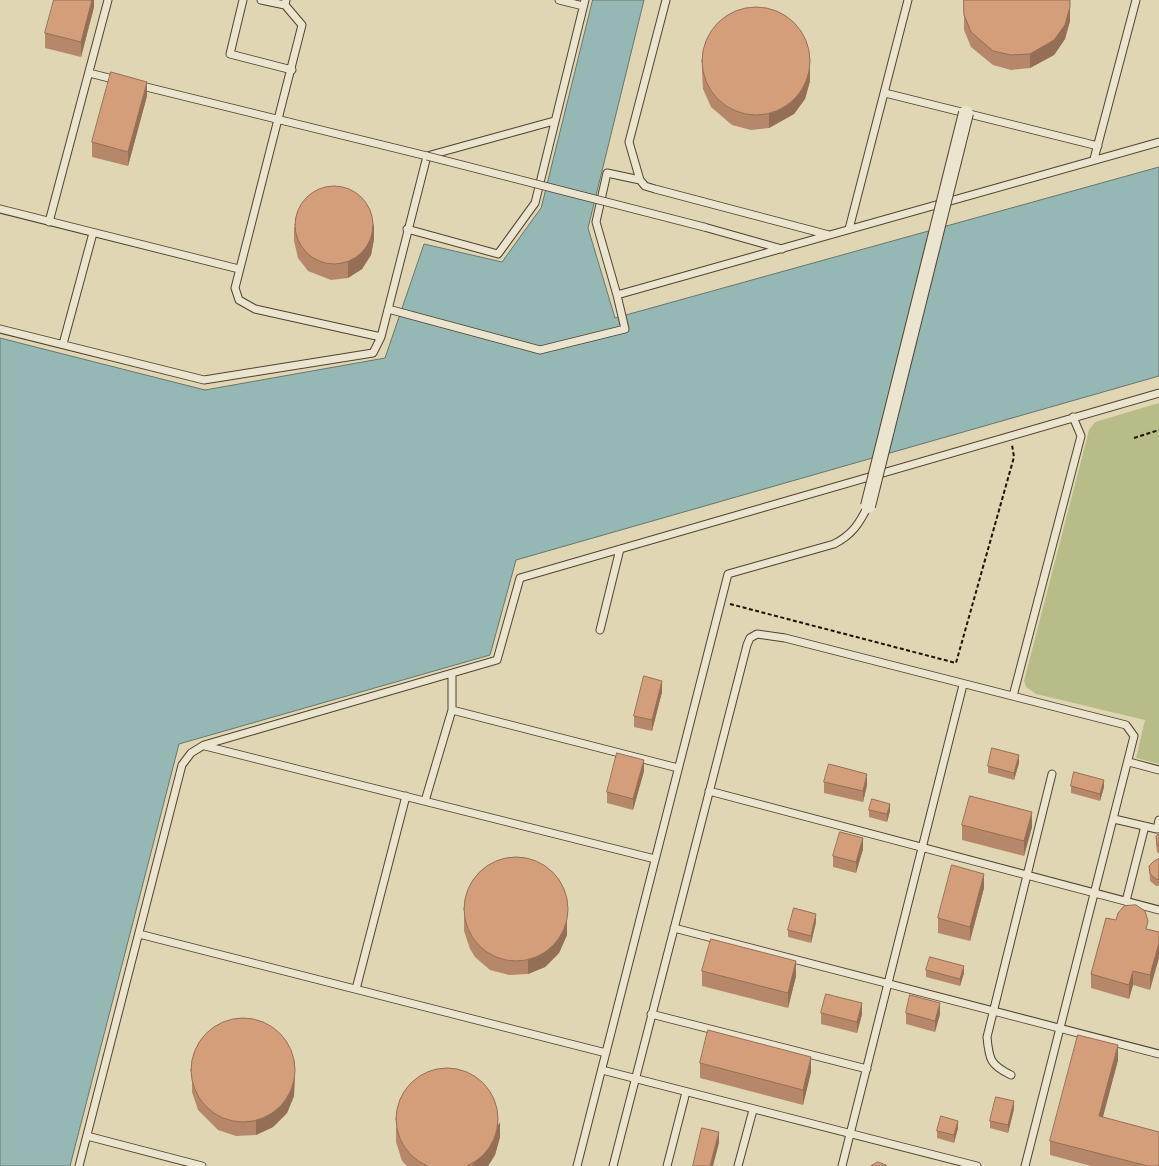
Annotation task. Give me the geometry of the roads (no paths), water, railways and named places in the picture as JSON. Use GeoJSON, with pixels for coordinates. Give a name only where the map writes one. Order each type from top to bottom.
{"type":"FeatureCollection","features":[{"type":"Feature","properties":{"kind":"street"},"geometry":{"type":"LineString","coordinates":[[868,506],[966,113]]}},
{"type":"Feature","properties":{"kind":"lane"},"geometry":{"type":"LineString","coordinates":[[49,222],[108,0]]}},
{"type":"Feature","properties":{"kind":"lane"},"geometry":{"type":"LineString","coordinates":[[243,0],[230,54],[292,70]]}},
{"type":"Feature","properties":{"kind":"lane"},"geometry":{"type":"LineString","coordinates":[[262,0],[286,3],[302,25],[292,70],[239,269],[235,288],[239,300],[255,309],[381,337]]}},
{"type":"Feature","properties":{"kind":"lane"},"geometry":{"type":"LineString","coordinates":[[407,229],[498,254],[535,203],[584,3],[559,0]]}},
{"type":"Feature","properties":{"kind":"lane"},"geometry":{"type":"LineString","coordinates":[[666,0],[629,142],[640,180],[645,186],[655,189],[830,235]]}},
{"type":"Feature","properties":{"kind":"lane"},"geometry":{"type":"LineString","coordinates":[[849,229],[908,0]]}},
{"type":"Feature","properties":{"kind":"lane"},"geometry":{"type":"LineString","coordinates":[[1094,159],[1136,0]]}},
{"type":"Feature","properties":{"kind":"lane"},"geometry":{"type":"LineString","coordinates":[[89,73],[427,156],[704,227],[782,249]]}},
{"type":"Feature","properties":{"kind":"lane"},"geometry":{"type":"LineString","coordinates":[[885,93],[1098,146]]}},
{"type":"Feature","properties":{"kind":"lane"},"geometry":{"type":"LineString","coordinates":[[427,156],[554,121]]}},
{"type":"Feature","properties":{"kind":"lane"},"geometry":{"type":"LineString","coordinates":[[617,295],[1159,142]]}},
{"type":"Feature","properties":{"kind":"lane"},"geometry":{"type":"LineString","coordinates":[[0,329],[204,380],[373,354],[381,337],[427,156]]}},
{"type":"Feature","properties":{"kind":"lane"},"geometry":{"type":"LineString","coordinates":[[388,310],[540,350],[625,329],[596,222],[607,173],[640,180]]}},
{"type":"Feature","properties":{"kind":"lane"},"geometry":{"type":"LineString","coordinates":[[0,209],[239,269]]}},
{"type":"Feature","properties":{"kind":"lane"},"geometry":{"type":"LineString","coordinates":[[63,344],[93,233]]}},
{"type":"Feature","properties":{"kind":"lane"},"geometry":{"type":"LineString","coordinates":[[79,1166],[182,765],[191,753],[204,745],[452,675],[497,660],[520,578],[1073,416],[1159,393]]}},
{"type":"Feature","properties":{"kind":"lane"},"geometry":{"type":"LineString","coordinates":[[1013,696],[1081,436],[1073,416]]}},
{"type":"Feature","properties":{"kind":"lane"},"geometry":{"type":"LineString","coordinates":[[578,1166],[728,574],[834,544],[848,537],[859,525],[868,506]]}},
{"type":"Feature","properties":{"kind":"lane"},"geometry":{"type":"LineString","coordinates":[[600,630],[620,549]]}},
{"type":"Feature","properties":{"kind":"lane"},"geometry":{"type":"LineString","coordinates":[[613,1166],[747,645],[750,638],[757,634],[784,638],[1126,725],[1134,736],[1129,762],[1025,1166]]}},
{"type":"Feature","properties":{"kind":"lane"},"geometry":{"type":"LineString","coordinates":[[424,801],[452,710],[452,675]]}},
{"type":"Feature","properties":{"kind":"lane"},"geometry":{"type":"LineString","coordinates":[[842,1166],[963,685]]}},
{"type":"Feature","properties":{"kind":"lane"},"geometry":{"type":"LineString","coordinates":[[452,710],[678,768]]}},
{"type":"Feature","properties":{"kind":"lane"},"geometry":{"type":"LineString","coordinates":[[204,745],[655,859]]}},
{"type":"Feature","properties":{"kind":"lane"},"geometry":{"type":"LineString","coordinates":[[1129,762],[1159,770]]}},
{"type":"Feature","properties":{"kind":"lane"},"geometry":{"type":"LineString","coordinates":[[1011,1075],[997,1068],[989,1056],[987,1037],[1052,774]]}},
{"type":"Feature","properties":{"kind":"lane"},"geometry":{"type":"LineString","coordinates":[[709,791],[1159,910]]}},
{"type":"Feature","properties":{"kind":"lane"},"geometry":{"type":"LineString","coordinates":[[356,989],[406,796]]}},
{"type":"Feature","properties":{"kind":"lane"},"geometry":{"type":"LineString","coordinates":[[1114,819],[1157,829],[1159,820]]}},
{"type":"Feature","properties":{"kind":"lane"},"geometry":{"type":"LineString","coordinates":[[1126,901],[1145,826]]}},
{"type":"Feature","properties":{"kind":"lane"},"geometry":{"type":"LineString","coordinates":[[674,928],[1159,1054]]}},
{"type":"Feature","properties":{"kind":"lane"},"geometry":{"type":"LineString","coordinates":[[139,934],[606,1052]]}},
{"type":"Feature","properties":{"kind":"lane"},"geometry":{"type":"LineString","coordinates":[[651,1014],[866,1069]]}},
{"type":"Feature","properties":{"kind":"lane"},"geometry":{"type":"LineString","coordinates":[[602,1070],[977,1166]]}},
{"type":"Feature","properties":{"kind":"lane"},"geometry":{"type":"LineString","coordinates":[[667,1166],[686,1092]]}},
{"type":"Feature","properties":{"kind":"lane"},"geometry":{"type":"LineString","coordinates":[[738,1166],[753,1110]]}},
{"type":"Feature","properties":{"kind":"lane"},"geometry":{"type":"LineString","coordinates":[[86,1136],[202,1166]]}},
{"type":"Feature","properties":{"kind":"lane"},"geometry":{"type":"LineString","coordinates":[[939,1166],[941,1157]]}},
{"type":"Feature","properties":{"kind":"water"},"geometry":{"type":"Polygon","coordinates":[[[593,0],[644,0],[588,228],[615,318],[1159,167],[1159,376],[516,560],[490,655],[179,744],[70,1166],[0,1166],[0,338],[205,390],[385,358],[424,244],[502,262],[541,208],[593,0]]]}}]}
